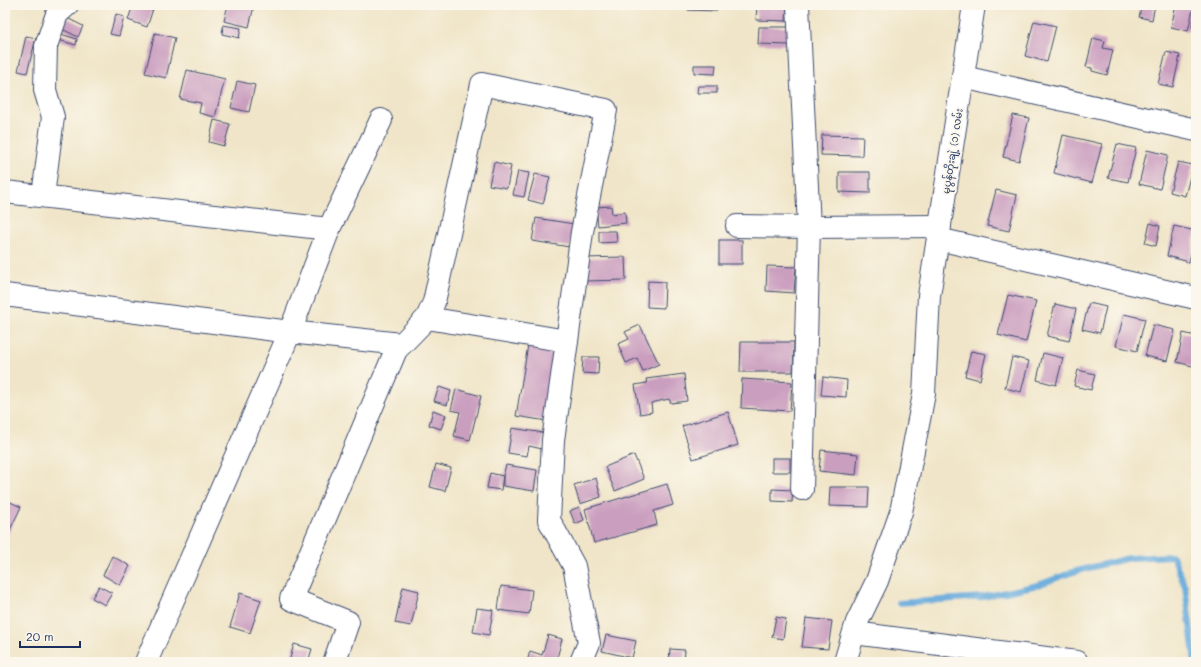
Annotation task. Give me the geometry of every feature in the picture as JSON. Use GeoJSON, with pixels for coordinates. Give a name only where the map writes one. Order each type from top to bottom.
{"type":"FeatureCollection","features":[{"type":"Feature","properties":{"kind":"street"},"geometry":{"type":"LineString","coordinates":[[43,196],[53,117],[45,90],[46,46],[57,14],[67,5]]}},
{"type":"Feature","properties":{"kind":"street"},"geometry":{"type":"LineString","coordinates":[[798,5],[809,227],[802,489]]}},
{"type":"Feature","properties":{"kind":"street","name":"မုပွန်တိုးချဲ့ (၁) လမ်း"},"geometry":{"type":"LineString","coordinates":[[845,662],[858,622],[877,581],[901,512],[924,394],[929,296],[974,5]]}},
{"type":"Feature","properties":{"kind":"street"},"geometry":{"type":"LineString","coordinates":[[963,77],[1196,130]]}},
{"type":"Feature","properties":{"kind":"street"},"geometry":{"type":"LineString","coordinates":[[339,662],[335,660],[348,622],[291,599],[396,350],[427,318],[434,302],[482,84],[606,110],[582,232],[553,440],[549,520],[574,566],[589,643],[581,662]]}},
{"type":"Feature","properties":{"kind":"street"},"geometry":{"type":"LineString","coordinates":[[146,662],[290,332],[329,230],[381,120]]}},
{"type":"Feature","properties":{"kind":"street"},"geometry":{"type":"LineString","coordinates":[[5,192],[329,230]]}},
{"type":"Feature","properties":{"kind":"street"},"geometry":{"type":"LineString","coordinates":[[737,226],[939,232],[1196,298]]}},
{"type":"Feature","properties":{"kind":"street"},"geometry":{"type":"LineString","coordinates":[[5,295],[290,332],[401,344]]}},
{"type":"Feature","properties":{"kind":"street"},"geometry":{"type":"LineString","coordinates":[[427,318],[567,341]]}},
{"type":"Feature","properties":{"kind":"street"},"geometry":{"type":"LineString","coordinates":[[854,633],[1077,662]]}},
{"type":"Feature","properties":{"kind":"building"},"geometry":{"type":"Polygon","coordinates":[[[133,5],[141,5],[153,9],[147,27],[128,20],[133,5]]]}},
{"type":"Feature","properties":{"kind":"building"},"geometry":{"type":"Polygon","coordinates":[[[228,5],[254,6],[249,27],[224,21],[228,5]]]}},
{"type":"Feature","properties":{"kind":"building"},"geometry":{"type":"Polygon","coordinates":[[[688,5],[718,5],[717,11],[688,10],[688,5]]]}},
{"type":"Feature","properties":{"kind":"building"},"geometry":{"type":"Polygon","coordinates":[[[757,5],[787,5],[786,21],[756,20],[757,5]]]}},
{"type":"Feature","properties":{"kind":"building"},"geometry":{"type":"Polygon","coordinates":[[[1142,5],[1155,5],[1152,20],[1139,17],[1142,5]]]}},
{"type":"Feature","properties":{"kind":"building"},"geometry":{"type":"Polygon","coordinates":[[[1176,5],[1194,5],[1188,31],[1171,27],[1176,5]]]}},
{"type":"Feature","properties":{"kind":"building"},"geometry":{"type":"Polygon","coordinates":[[[116,14],[124,17],[119,36],[110,34],[116,14]]]}},
{"type":"Feature","properties":{"kind":"building"},"geometry":{"type":"Polygon","coordinates":[[[1195,14],[1196,27],[1192,27],[1195,14]]]}},
{"type":"Feature","properties":{"kind":"building"},"geometry":{"type":"Polygon","coordinates":[[[67,18],[83,26],[78,37],[62,29],[67,18]]]}},
{"type":"Feature","properties":{"kind":"building"},"geometry":{"type":"Polygon","coordinates":[[[1034,21],[1056,26],[1047,62],[1025,56],[1034,21]]]}},
{"type":"Feature","properties":{"kind":"building"},"geometry":{"type":"Polygon","coordinates":[[[223,25],[241,28],[239,38],[222,34],[223,25]]]}},
{"type":"Feature","properties":{"kind":"building"},"geometry":{"type":"Polygon","coordinates":[[[759,27],[790,27],[789,45],[758,44],[759,27]]]}},
{"type":"Feature","properties":{"kind":"building"},"geometry":{"type":"Polygon","coordinates":[[[57,33],[77,39],[76,45],[55,39],[57,33]]]}},
{"type":"Feature","properties":{"kind":"building"},"geometry":{"type":"Polygon","coordinates":[[[155,33],[175,38],[166,78],[145,73],[155,33]]]}},
{"type":"Feature","properties":{"kind":"building"},"geometry":{"type":"Polygon","coordinates":[[[26,36],[36,38],[27,73],[18,71],[26,36]]]}},
{"type":"Feature","properties":{"kind":"building"},"geometry":{"type":"Polygon","coordinates":[[[1093,38],[1105,41],[1103,48],[1113,50],[1107,75],[1092,71],[1092,68],[1086,67],[1093,38]]]}},
{"type":"Feature","properties":{"kind":"building"},"geometry":{"type":"Polygon","coordinates":[[[1166,52],[1180,55],[1173,87],[1158,84],[1166,52]]]}},
{"type":"Feature","properties":{"kind":"building"},"geometry":{"type":"Polygon","coordinates":[[[694,65],[716,65],[715,74],[694,73],[694,65]]]}},
{"type":"Feature","properties":{"kind":"building"},"geometry":{"type":"Polygon","coordinates":[[[187,70],[225,79],[215,117],[199,113],[201,103],[180,99],[187,70]]]}},
{"type":"Feature","properties":{"kind":"building"},"geometry":{"type":"Polygon","coordinates":[[[237,81],[255,85],[249,112],[231,108],[237,81]]]}},
{"type":"Feature","properties":{"kind":"building"},"geometry":{"type":"Polygon","coordinates":[[[698,86],[717,86],[717,93],[697,93],[698,86]]]}},
{"type":"Feature","properties":{"kind":"building"},"geometry":{"type":"Polygon","coordinates":[[[1013,115],[1029,118],[1019,161],[1003,157],[1013,115]]]}},
{"type":"Feature","properties":{"kind":"building"},"geometry":{"type":"Polygon","coordinates":[[[214,120],[230,124],[224,146],[209,142],[214,120]]]}},
{"type":"Feature","properties":{"kind":"building"},"geometry":{"type":"Polygon","coordinates":[[[822,135],[863,136],[862,156],[821,155],[822,135]]]}},
{"type":"Feature","properties":{"kind":"building"},"geometry":{"type":"Polygon","coordinates":[[[1063,135],[1102,144],[1092,183],[1054,173],[1063,135]]]}},
{"type":"Feature","properties":{"kind":"building"},"geometry":{"type":"Polygon","coordinates":[[[1117,144],[1136,148],[1128,182],[1108,178],[1117,144]]]}},
{"type":"Feature","properties":{"kind":"building"},"geometry":{"type":"Polygon","coordinates":[[[1147,150],[1168,155],[1160,189],[1139,184],[1147,150]]]}},
{"type":"Feature","properties":{"kind":"building"},"geometry":{"type":"Polygon","coordinates":[[[494,162],[511,166],[507,188],[489,185],[494,162]]]}},
{"type":"Feature","properties":{"kind":"building"},"geometry":{"type":"Polygon","coordinates":[[[1178,162],[1193,165],[1185,196],[1170,192],[1178,162]]]}},
{"type":"Feature","properties":{"kind":"building"},"geometry":{"type":"Polygon","coordinates":[[[518,171],[529,173],[524,197],[513,195],[518,171]]]}},
{"type":"Feature","properties":{"kind":"building"},"geometry":{"type":"Polygon","coordinates":[[[839,172],[870,172],[870,193],[839,192],[839,172]]]}},
{"type":"Feature","properties":{"kind":"building"},"geometry":{"type":"Polygon","coordinates":[[[535,174],[550,177],[543,204],[528,200],[535,174]]]}},
{"type":"Feature","properties":{"kind":"building"},"geometry":{"type":"Polygon","coordinates":[[[996,190],[1017,195],[1009,231],[987,226],[996,190]]]}},
{"type":"Feature","properties":{"kind":"building"},"geometry":{"type":"Polygon","coordinates":[[[611,206],[612,214],[625,212],[626,223],[598,226],[596,207],[611,206]]]}},
{"type":"Feature","properties":{"kind":"building"},"geometry":{"type":"Polygon","coordinates":[[[536,218],[574,224],[570,247],[532,241],[536,218]]]}},
{"type":"Feature","properties":{"kind":"building"},"geometry":{"type":"Polygon","coordinates":[[[1150,223],[1160,226],[1156,246],[1145,243],[1150,223]]]}},
{"type":"Feature","properties":{"kind":"building"},"geometry":{"type":"Polygon","coordinates":[[[1174,226],[1196,231],[1189,262],[1167,256],[1174,226]]]}},
{"type":"Feature","properties":{"kind":"building"},"geometry":{"type":"Polygon","coordinates":[[[599,231],[616,231],[617,242],[599,243],[599,231]]]}},
{"type":"Feature","properties":{"kind":"building"},"geometry":{"type":"Polygon","coordinates":[[[719,240],[742,240],[742,264],[719,264],[719,240]]]}},
{"type":"Feature","properties":{"kind":"building"},"geometry":{"type":"Polygon","coordinates":[[[625,257],[626,280],[585,281],[584,258],[625,257]]]}},
{"type":"Feature","properties":{"kind":"building"},"geometry":{"type":"Polygon","coordinates":[[[767,266],[796,267],[794,293],[766,291],[767,266]]]}},
{"type":"Feature","properties":{"kind":"building"},"geometry":{"type":"Polygon","coordinates":[[[648,281],[665,282],[664,308],[647,307],[648,281]]]}},
{"type":"Feature","properties":{"kind":"building"},"geometry":{"type":"Polygon","coordinates":[[[1008,295],[1036,301],[1026,342],[998,335],[1008,295]]]}},
{"type":"Feature","properties":{"kind":"building"},"geometry":{"type":"Polygon","coordinates":[[[1089,303],[1106,307],[1100,333],[1082,329],[1089,303]]]}},
{"type":"Feature","properties":{"kind":"building"},"geometry":{"type":"Polygon","coordinates":[[[1055,304],[1076,309],[1069,341],[1047,336],[1055,304]]]}},
{"type":"Feature","properties":{"kind":"building"},"geometry":{"type":"Polygon","coordinates":[[[1124,314],[1145,319],[1137,351],[1116,346],[1124,314]]]}},
{"type":"Feature","properties":{"kind":"building"},"geometry":{"type":"Polygon","coordinates":[[[640,325],[659,364],[643,371],[637,358],[626,363],[618,344],[629,339],[625,332],[640,325]]]}},
{"type":"Feature","properties":{"kind":"building"},"geometry":{"type":"Polygon","coordinates":[[[1153,325],[1175,330],[1167,361],[1145,356],[1153,325]]]}},
{"type":"Feature","properties":{"kind":"building"},"geometry":{"type":"Polygon","coordinates":[[[1183,333],[1196,336],[1196,367],[1177,362],[1183,333]]]}},
{"type":"Feature","properties":{"kind":"building"},"geometry":{"type":"Polygon","coordinates":[[[741,342],[794,342],[793,372],[740,372],[741,342]]]}},
{"type":"Feature","properties":{"kind":"building"},"geometry":{"type":"Polygon","coordinates":[[[528,345],[560,349],[547,421],[516,416],[528,345]]]}},
{"type":"Feature","properties":{"kind":"building"},"geometry":{"type":"Polygon","coordinates":[[[971,351],[986,354],[980,380],[965,376],[971,351]]]}},
{"type":"Feature","properties":{"kind":"building"},"geometry":{"type":"Polygon","coordinates":[[[1043,353],[1063,358],[1056,385],[1037,380],[1043,353]]]}},
{"type":"Feature","properties":{"kind":"building"},"geometry":{"type":"Polygon","coordinates":[[[583,357],[599,357],[598,374],[582,373],[583,357]]]}},
{"type":"Feature","properties":{"kind":"building"},"geometry":{"type":"Polygon","coordinates":[[[1012,357],[1029,361],[1021,392],[1005,388],[1012,357]]]}},
{"type":"Feature","properties":{"kind":"building"},"geometry":{"type":"Polygon","coordinates":[[[1078,370],[1095,374],[1091,390],[1074,386],[1078,370]]]}},
{"type":"Feature","properties":{"kind":"building"},"geometry":{"type":"Polygon","coordinates":[[[684,374],[687,401],[671,403],[669,399],[651,403],[652,412],[640,414],[635,385],[647,383],[646,379],[684,374]]]}},
{"type":"Feature","properties":{"kind":"building"},"geometry":{"type":"Polygon","coordinates":[[[823,377],[847,380],[846,397],[821,395],[823,377]]]}},
{"type":"Feature","properties":{"kind":"building"},"geometry":{"type":"Polygon","coordinates":[[[742,379],[792,382],[790,411],[741,408],[742,379]]]}},
{"type":"Feature","properties":{"kind":"building"},"geometry":{"type":"Polygon","coordinates":[[[439,387],[451,391],[447,405],[434,401],[439,387]]]}},
{"type":"Feature","properties":{"kind":"building"},"geometry":{"type":"Polygon","coordinates":[[[456,389],[481,396],[470,440],[454,436],[460,412],[451,410],[456,389]]]}},
{"type":"Feature","properties":{"kind":"building"},"geometry":{"type":"Polygon","coordinates":[[[433,410],[446,415],[441,429],[429,425],[433,410]]]}},
{"type":"Feature","properties":{"kind":"building"},"geometry":{"type":"Polygon","coordinates":[[[728,412],[738,445],[693,459],[682,426],[728,412]]]}},
{"type":"Feature","properties":{"kind":"building"},"geometry":{"type":"Polygon","coordinates":[[[512,428],[544,433],[542,449],[529,446],[527,456],[508,453],[512,428]]]}},
{"type":"Feature","properties":{"kind":"building"},"geometry":{"type":"Polygon","coordinates":[[[821,450],[858,454],[856,475],[819,471],[821,450]]]}},
{"type":"Feature","properties":{"kind":"building"},"geometry":{"type":"Polygon","coordinates":[[[634,455],[644,479],[615,491],[605,467],[634,455]]]}},
{"type":"Feature","properties":{"kind":"building"},"geometry":{"type":"Polygon","coordinates":[[[772,458],[790,458],[790,472],[772,472],[772,458]]]}},
{"type":"Feature","properties":{"kind":"building"},"geometry":{"type":"Polygon","coordinates":[[[436,464],[451,468],[445,491],[430,487],[436,464]]]}},
{"type":"Feature","properties":{"kind":"building"},"geometry":{"type":"Polygon","coordinates":[[[506,465],[537,470],[534,491],[503,486],[503,476],[506,465]]]}},
{"type":"Feature","properties":{"kind":"building"},"geometry":{"type":"Polygon","coordinates":[[[490,473],[503,476],[501,490],[487,488],[490,473]]]}},
{"type":"Feature","properties":{"kind":"building"},"geometry":{"type":"Polygon","coordinates":[[[596,478],[601,497],[580,504],[574,485],[596,478]]]}},
{"type":"Feature","properties":{"kind":"building"},"geometry":{"type":"Polygon","coordinates":[[[667,484],[673,505],[654,511],[657,525],[594,543],[585,509],[667,484]]]}},
{"type":"Feature","properties":{"kind":"building"},"geometry":{"type":"Polygon","coordinates":[[[830,487],[869,487],[868,507],[829,506],[830,487]]]}},
{"type":"Feature","properties":{"kind":"building"},"geometry":{"type":"Polygon","coordinates":[[[772,489],[793,490],[792,502],[772,501],[772,489]]]}},
{"type":"Feature","properties":{"kind":"building"},"geometry":{"type":"Polygon","coordinates":[[[6,500],[21,507],[5,540],[5,501],[6,500]]]}},
{"type":"Feature","properties":{"kind":"building"},"geometry":{"type":"Polygon","coordinates":[[[579,507],[584,520],[575,524],[570,511],[579,507]]]}},
{"type":"Feature","properties":{"kind":"building"},"geometry":{"type":"Polygon","coordinates":[[[112,556],[130,566],[120,585],[103,575],[112,556]]]}},
{"type":"Feature","properties":{"kind":"building"},"geometry":{"type":"Polygon","coordinates":[[[99,586],[112,593],[105,605],[92,598],[99,586]]]}},
{"type":"Feature","properties":{"kind":"building"},"geometry":{"type":"Polygon","coordinates":[[[501,586],[532,590],[529,614],[498,610],[501,586]]]}},
{"type":"Feature","properties":{"kind":"building"},"geometry":{"type":"Polygon","coordinates":[[[403,587],[419,591],[411,626],[395,623],[403,587]]]}},
{"type":"Feature","properties":{"kind":"building"},"geometry":{"type":"Polygon","coordinates":[[[240,593],[261,600],[250,633],[230,627],[240,593]]]}},
{"type":"Feature","properties":{"kind":"building"},"geometry":{"type":"Polygon","coordinates":[[[477,608],[493,610],[489,635],[473,632],[477,608]]]}},
{"type":"Feature","properties":{"kind":"building"},"geometry":{"type":"Polygon","coordinates":[[[776,617],[786,619],[783,639],[772,637],[776,617]]]}},
{"type":"Feature","properties":{"kind":"building"},"geometry":{"type":"Polygon","coordinates":[[[806,618],[832,621],[828,649],[802,647],[806,618]]]}},
{"type":"Feature","properties":{"kind":"building"},"geometry":{"type":"Polygon","coordinates":[[[548,635],[562,639],[556,662],[527,662],[530,651],[542,655],[548,635]]]}},
{"type":"Feature","properties":{"kind":"building"},"geometry":{"type":"Polygon","coordinates":[[[606,635],[636,641],[632,658],[602,651],[606,635]]]}},
{"type":"Feature","properties":{"kind":"building"},"geometry":{"type":"Polygon","coordinates":[[[294,644],[312,649],[308,662],[289,662],[294,644]]]}},
{"type":"Feature","properties":{"kind":"building"},"geometry":{"type":"Polygon","coordinates":[[[670,649],[685,650],[684,662],[669,662],[670,649]]]}},
{"type":"Feature","properties":{"kind":"waterway"},"geometry":{"type":"LineString","coordinates":[[899,603],[983,597],[1038,585],[1073,572],[1129,558],[1173,556],[1185,587],[1195,662]]}}]}
